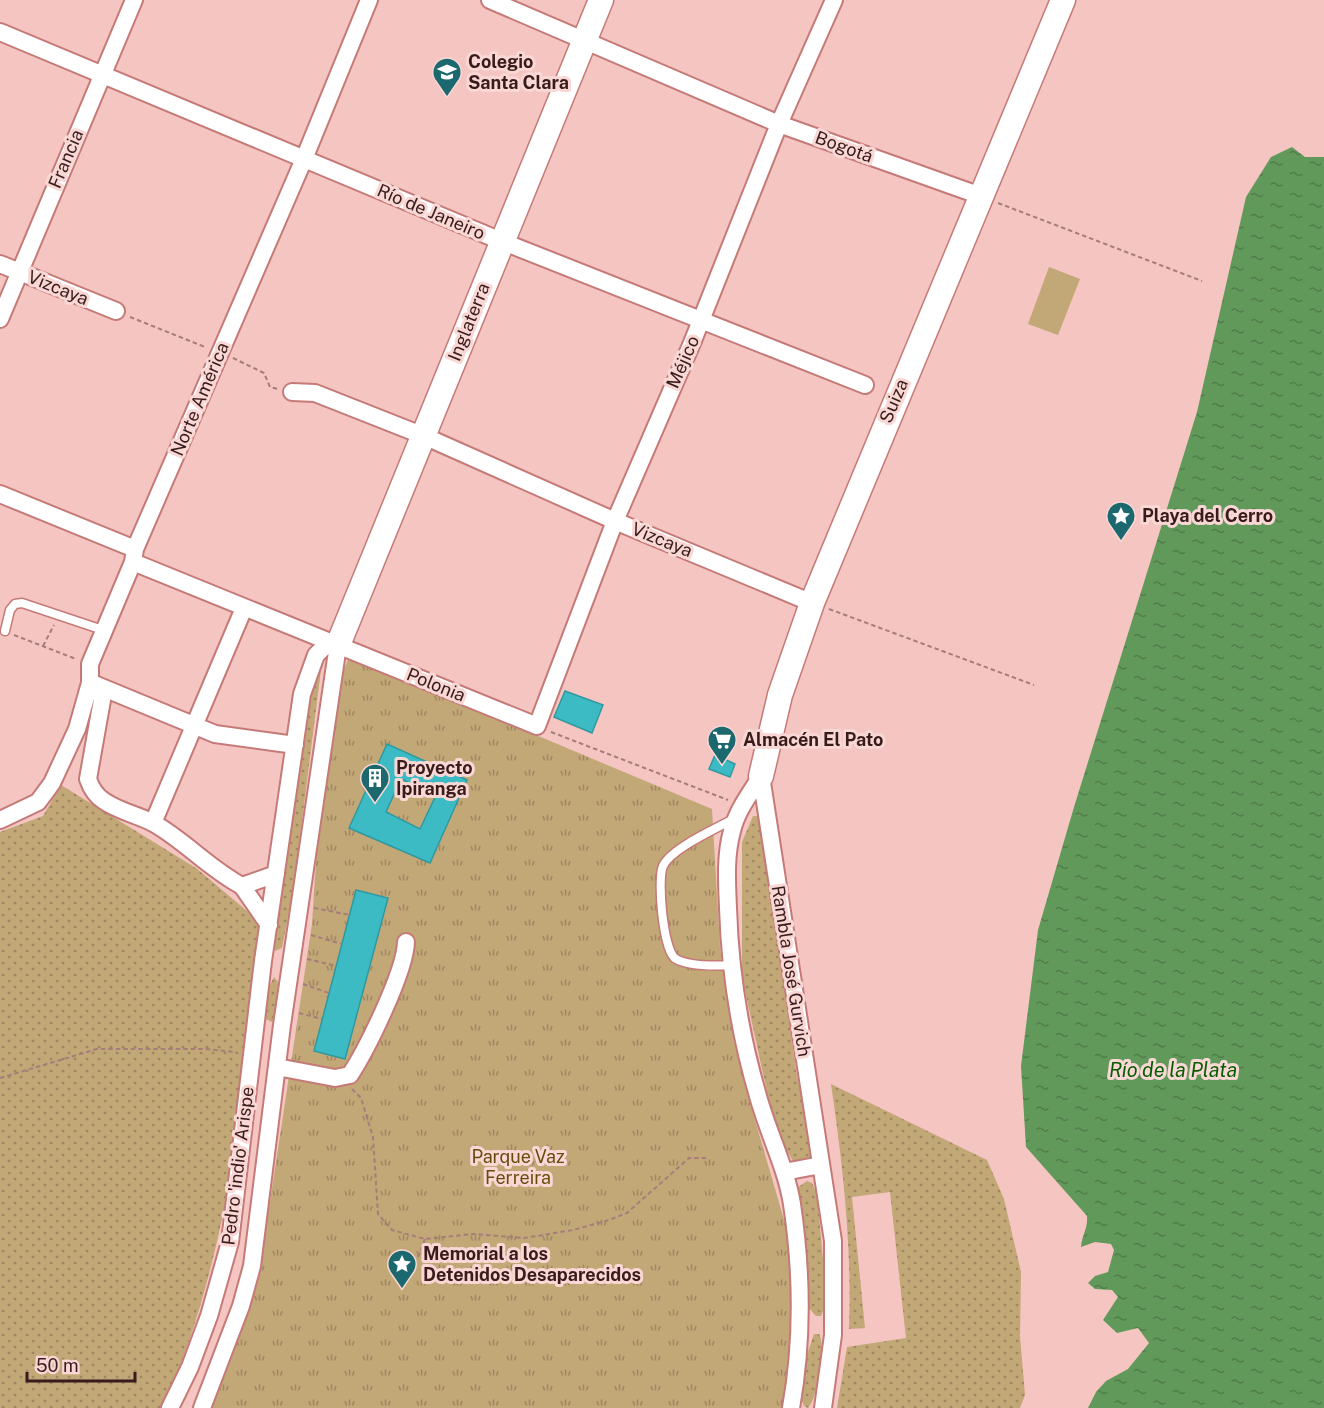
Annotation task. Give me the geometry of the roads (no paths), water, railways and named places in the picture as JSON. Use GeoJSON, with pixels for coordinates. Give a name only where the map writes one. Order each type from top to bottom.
{"type":"FeatureCollection","features":[{"type":"Feature","properties":{"kind":"street","name":"Francia"},"geometry":{"type":"LineString","coordinates":[[0,319],[134,0]]}},
{"type":"Feature","properties":{"kind":"street","name":"Norte América"},"geometry":{"type":"LineString","coordinates":[[0,820],[29,808],[41,798],[52,783],[77,729],[96,685],[90,664],[103,630],[304,159],[369,0]]}},
{"type":"Feature","properties":{"kind":"street","name":"Bogotá"},"geometry":{"type":"LineString","coordinates":[[490,0],[779,124],[981,196]]}},
{"type":"Feature","properties":{"kind":"street","name":"Inglaterra"},"geometry":{"type":"LineString","coordinates":[[333,644],[424,436],[501,241],[601,0]]}},
{"type":"Feature","properties":{"kind":"street","name":"Méjico"},"geometry":{"type":"LineString","coordinates":[[537,726],[615,521],[701,321],[779,124],[834,0]]}},
{"type":"Feature","properties":{"kind":"street","name":"Suiza"},"geometry":{"type":"LineString","coordinates":[[739,812],[761,776],[780,695],[812,603],[1063,0]]}},
{"type":"Feature","properties":{"kind":"street","name":"Río de Janeiro"},"geometry":{"type":"LineString","coordinates":[[0,32],[501,241],[865,384]]}},
{"type":"Feature","properties":{"kind":"street","name":"Vizcaya"},"geometry":{"type":"LineString","coordinates":[[0,264],[116,311]]}},
{"type":"Feature","properties":{"kind":"street","name":"Vizcaya"},"geometry":{"type":"LineString","coordinates":[[292,392],[315,393],[424,436],[615,521],[812,603]]}},
{"type":"Feature","properties":{"kind":"street","name":"Polonia"},"geometry":{"type":"LineString","coordinates":[[0,494],[244,608],[537,726]]}},
{"type":"Feature","properties":{"kind":"street"},"geometry":{"type":"LineString","coordinates":[[153,823],[244,608]]}},
{"type":"Feature","properties":{"kind":"street","name":"Pedro 'indio' Arispe"},"geometry":{"type":"LineString","coordinates":[[170,1408],[190,1367],[209,1316],[230,1242],[263,961],[294,746],[307,675],[316,655],[333,644]]}},
{"type":"Feature","properties":{"kind":"street","name":"Pedro 'indio' Arispe"},"geometry":{"type":"LineString","coordinates":[[202,1408],[241,1306],[252,1266],[333,644]]}},
{"type":"Feature","properties":{"kind":"street"},"geometry":{"type":"LineString","coordinates":[[96,685],[215,734],[294,746]]}},
{"type":"Feature","properties":{"kind":"street"},"geometry":{"type":"LineString","coordinates":[[96,685],[102,700],[88,779],[91,789],[102,800],[153,823],[180,841],[221,875],[242,886],[269,925]]}},
{"type":"Feature","properties":{"kind":"street","name":"Rambla José Gurvich"},"geometry":{"type":"LineString","coordinates":[[761,776],[833,1241],[833,1335],[823,1408]]}},
{"type":"Feature","properties":{"kind":"street"},"geometry":{"type":"LineString","coordinates":[[739,812],[729,846],[727,876],[730,965],[739,1016],[758,1096],[792,1203],[801,1333],[791,1408]]}},
{"type":"Feature","properties":{"kind":"street"},"geometry":{"type":"LineString","coordinates":[[242,886],[276,874]]}},
{"type":"Feature","properties":{"kind":"street"},"geometry":{"type":"LineString","coordinates":[[277,1067],[345,1077],[350,1075],[359,1062],[391,992],[406,942]]}},
{"type":"Feature","properties":{"kind":"street"},"geometry":{"type":"LineString","coordinates":[[263,961],[291,966]]}},
{"type":"Feature","properties":{"kind":"street"},"geometry":{"type":"LineString","coordinates":[[256,1022],[283,1017]]}},
{"type":"Feature","properties":{"kind":"street"},"geometry":{"type":"LineString","coordinates":[[784,1172],[821,1165]]}},
{"type":"Feature","properties":{"kind":"lane"},"geometry":{"type":"LineString","coordinates":[[5,631],[9,609],[15,604],[22,603],[103,630]]}},
{"type":"Feature","properties":{"kind":"lane"},"geometry":{"type":"LineString","coordinates":[[730,965],[704,965],[675,959],[671,954],[665,931],[661,884],[663,867],[672,855],[739,812]]}},
{"type":"Feature","properties":{"kind":"water","name":"Río de la Plata"},"geometry":{"type":"Polygon","coordinates":[[[1292,147],[1305,157],[1324,157],[1324,1408],[1088,1408],[1096,1392],[1106,1381],[1128,1369],[1149,1343],[1138,1328],[1117,1333],[1103,1320],[1118,1297],[1112,1290],[1095,1289],[1088,1283],[1095,1276],[1108,1272],[1114,1250],[1111,1244],[1095,1242],[1081,1247],[1087,1216],[1026,1147],[1021,1066],[1038,930],[1197,412],[1246,197],[1271,157],[1292,147]]]}},
{"type":"Feature","properties":{"kind":"place","name":"Colegio Santa Clara"},"geometry":{"type":"Point","coordinates":[447,98]}},
{"type":"Feature","properties":{"kind":"place","name":"Playa del Cerro"},"geometry":{"type":"Point","coordinates":[1121,542]}},
{"type":"Feature","properties":{"kind":"place","name":"Almacén El Pato"},"geometry":{"type":"Point","coordinates":[722,766]}},
{"type":"Feature","properties":{"kind":"place","name":"Proyecto Ipiranga"},"geometry":{"type":"Point","coordinates":[375,804]}},
{"type":"Feature","properties":{"kind":"place","name":"Memorial a los Detenidos Desaparecidos"},"geometry":{"type":"Point","coordinates":[402,1290]}},
{"type":"Feature","properties":{"kind":"park label","name":"Parque Vaz Ferreira"},"geometry":{"type":"Point","coordinates":[518,1167]}}]}
